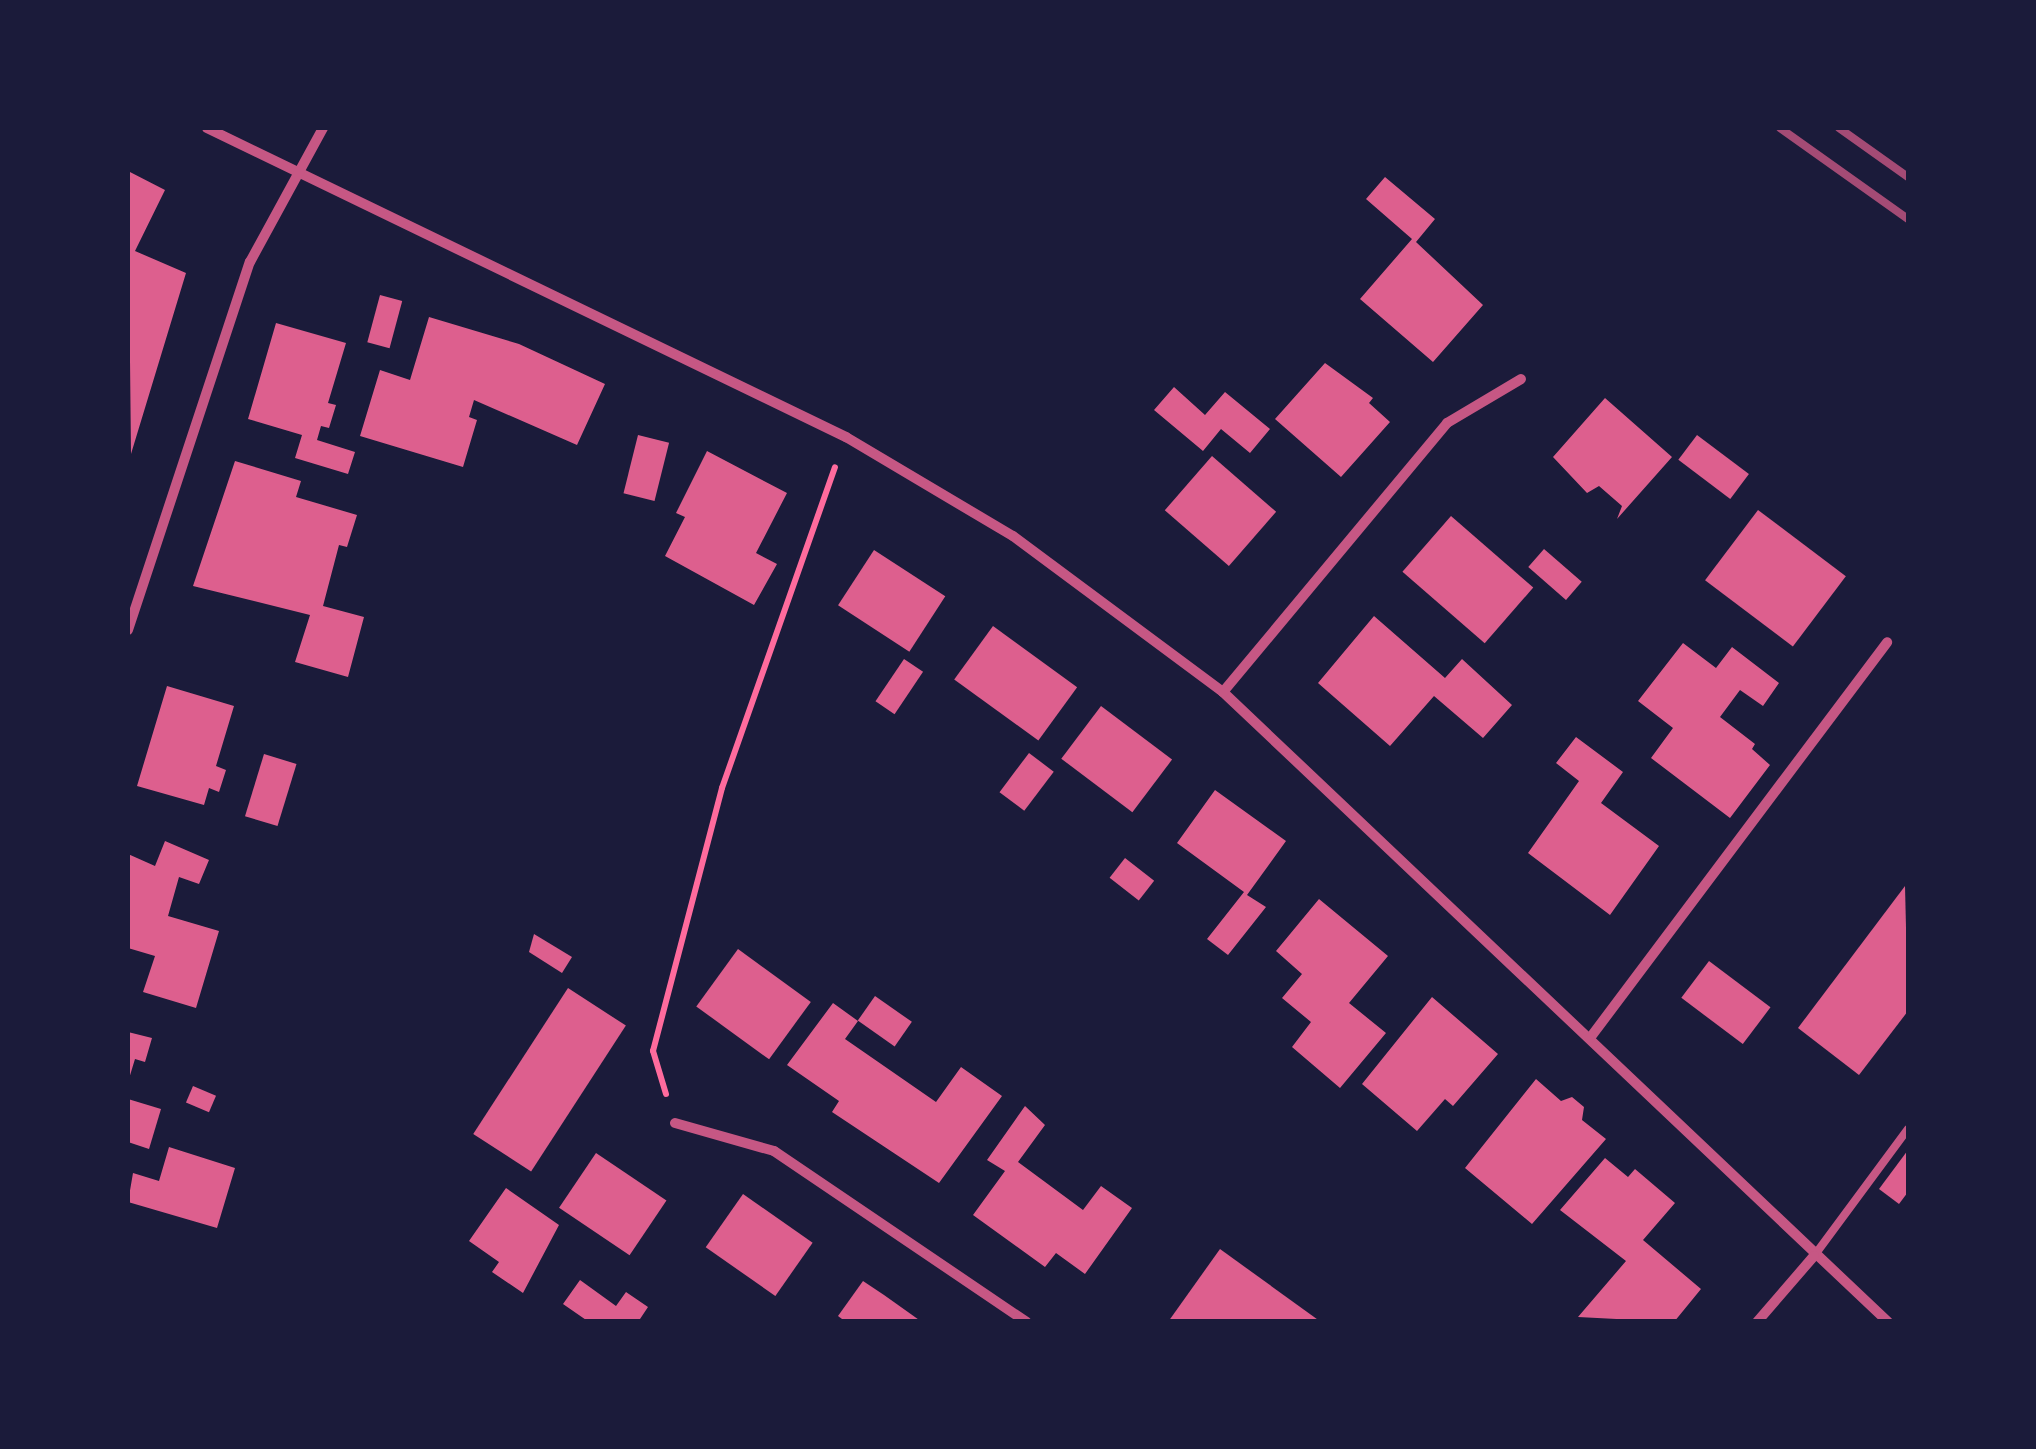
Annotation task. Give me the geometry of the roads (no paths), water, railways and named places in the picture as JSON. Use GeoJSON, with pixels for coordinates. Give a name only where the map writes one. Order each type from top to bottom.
{"type":"FeatureCollection","features":[{"type":"Feature","properties":{"kind":"street"},"geometry":{"type":"LineString","coordinates":[[207,128],[301,170],[846,437],[1013,536],[1224,692],[1814,1256],[1888,1322]]}},
{"type":"Feature","properties":{"kind":"street"},"geometry":{"type":"LineString","coordinates":[[128,630],[250,262],[322,128]]}},
{"type":"Feature","properties":{"kind":"street"},"geometry":{"type":"LineString","coordinates":[[1224,692],[1447,424],[1521,379]]}},
{"type":"Feature","properties":{"kind":"street"},"geometry":{"type":"LineString","coordinates":[[1590,1038],[1887,642]]}},
{"type":"Feature","properties":{"kind":"street"},"geometry":{"type":"LineString","coordinates":[[674,1123],[774,1151],[1027,1322]]}},
{"type":"Feature","properties":{"kind":"street"},"geometry":{"type":"LineString","coordinates":[[1757,1322],[1814,1256]]}},
{"type":"Feature","properties":{"kind":"lane"},"geometry":{"type":"LineString","coordinates":[[1814,1256],[1908,1130]]}},
{"type":"Feature","properties":{"kind":"railway"},"geometry":{"type":"LineString","coordinates":[[1780,128],[1908,219]]}},
{"type":"Feature","properties":{"kind":"railway"},"geometry":{"type":"LineString","coordinates":[[1839,128],[1908,177]]}}]}
